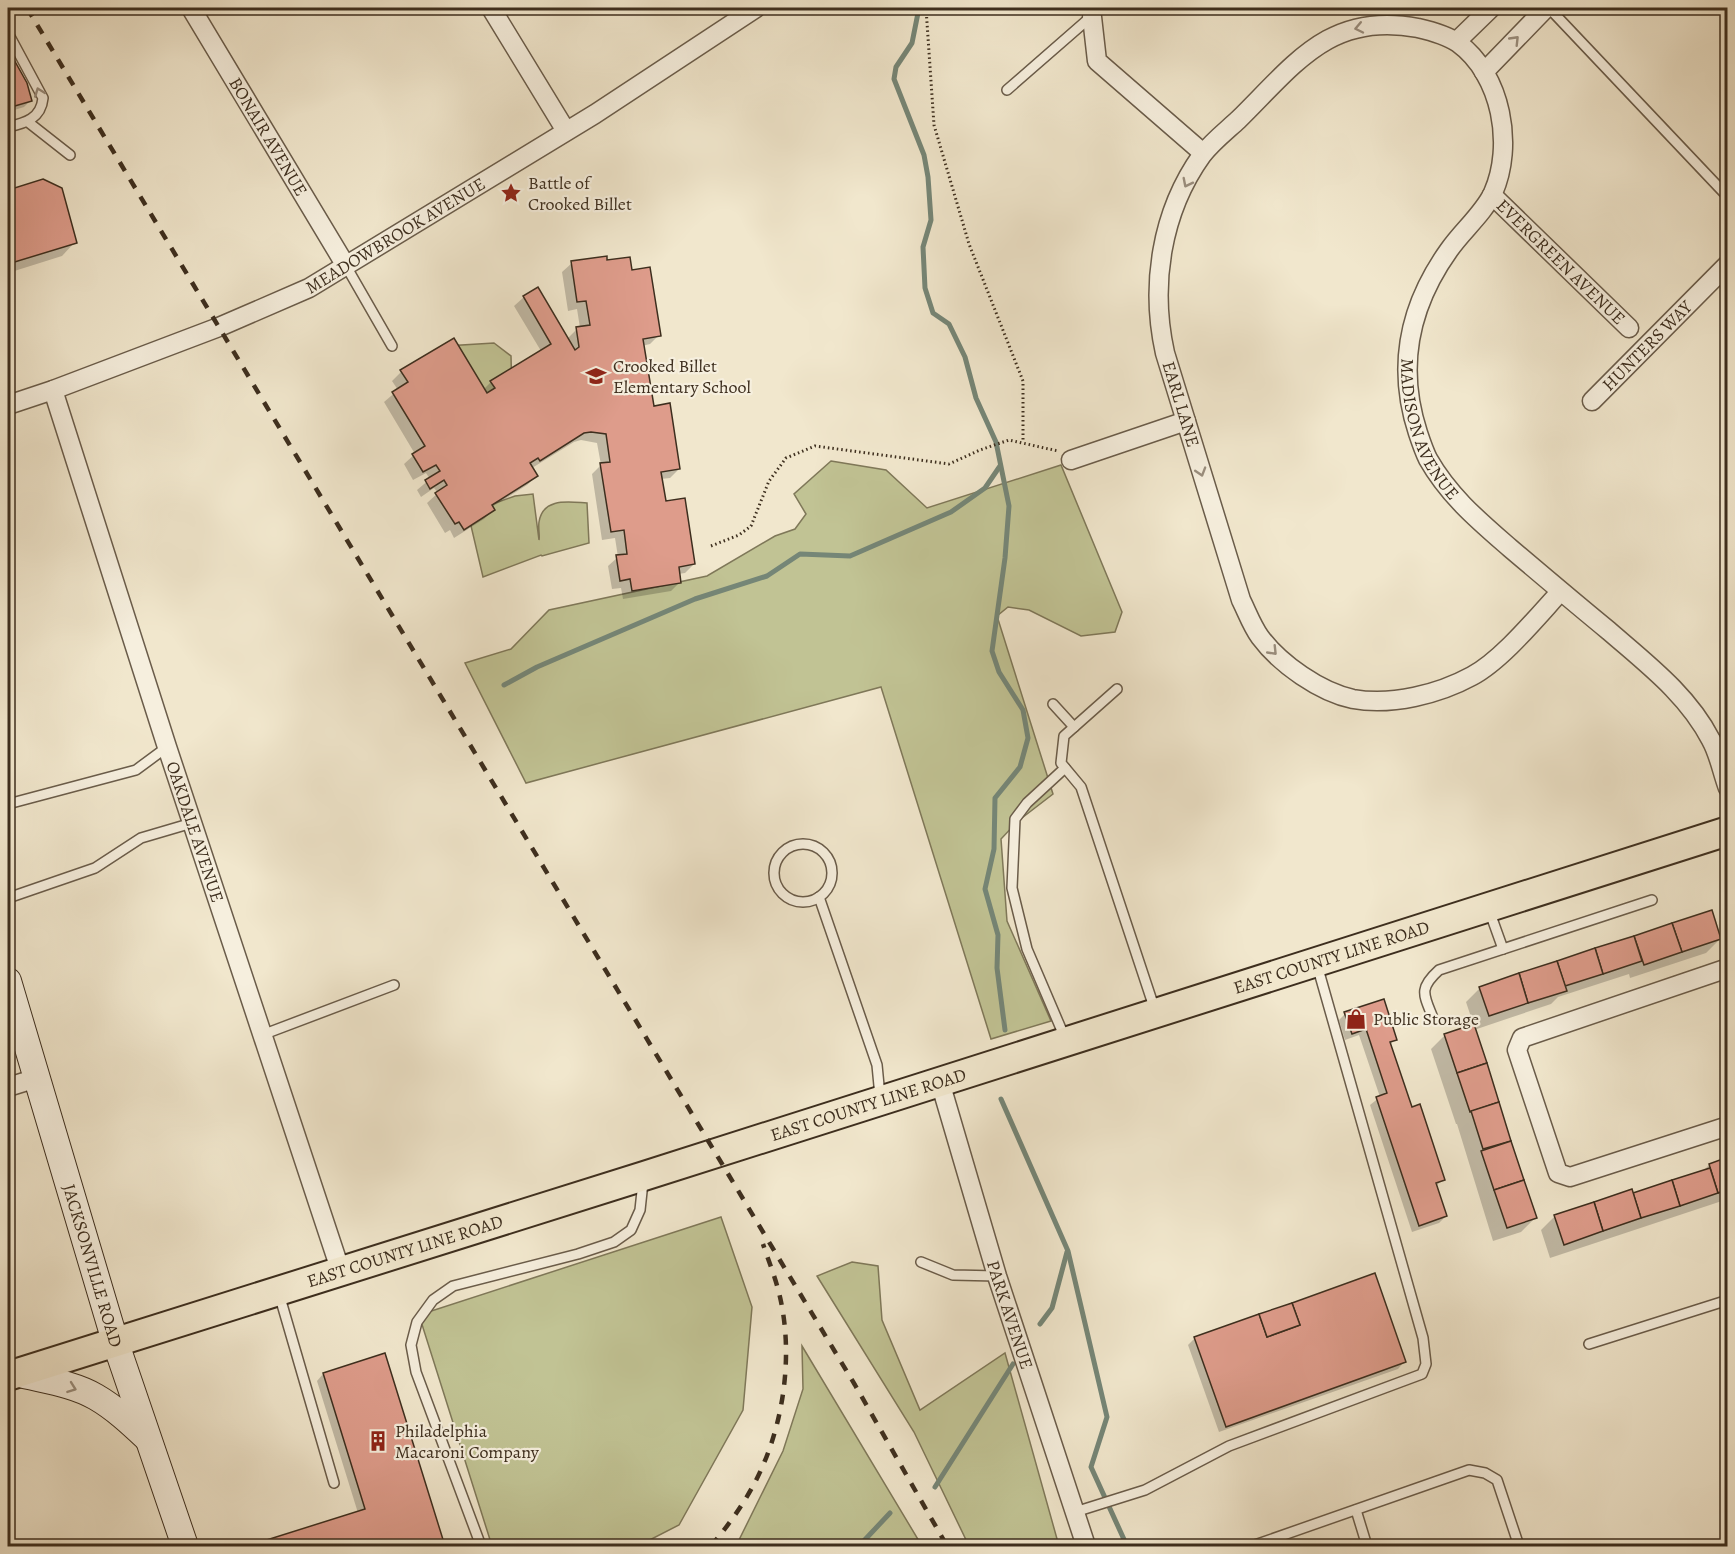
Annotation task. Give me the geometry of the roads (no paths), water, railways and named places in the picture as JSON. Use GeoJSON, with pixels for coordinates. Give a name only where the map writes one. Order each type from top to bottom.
{"type":"FeatureCollection","features":[{"type":"Feature","properties":{"kind":"main road","name":"EAST COUNTY LINE ROAD"},"geometry":{"type":"LineString","coordinates":[[12,1375],[1728,831]]}},
{"type":"Feature","properties":{"kind":"main road","name":"JACKSONVILLE ROAD"},"geometry":{"type":"LineString","coordinates":[[8,981],[115,1341],[185,1546]]}},
{"type":"Feature","properties":{"kind":"main road"},"geometry":{"type":"LineString","coordinates":[[12,1375],[65,1385],[96,1397],[126,1418],[150,1440]]}},
{"type":"Feature","properties":{"kind":"street","name":"BONAIR AVENUE"},"geometry":{"type":"LineString","coordinates":[[191,8],[346,266]]}},
{"type":"Feature","properties":{"kind":"street"},"geometry":{"type":"LineString","coordinates":[[491,8],[566,132]]}},
{"type":"Feature","properties":{"kind":"street","name":"MEADOWBROOK AVENUE"},"geometry":{"type":"LineString","coordinates":[[8,405],[257,312],[309,288],[566,132],[756,8]]}},
{"type":"Feature","properties":{"kind":"street"},"geometry":{"type":"LineString","coordinates":[[1457,41],[1491,8]]}},
{"type":"Feature","properties":{"kind":"street"},"geometry":{"type":"LineString","coordinates":[[1484,72],[1548,8]]}},
{"type":"Feature","properties":{"kind":"street"},"geometry":{"type":"LineString","coordinates":[[1097,12],[1097,61],[1203,153]]}},
{"type":"Feature","properties":{"kind":"street","name":"EARL LANE"},"geometry":{"type":"LineString","coordinates":[[1484,72],[1457,41],[1423,29],[1390,24],[1358,27],[1330,37],[1307,53],[1203,153],[1190,176],[1169,223],[1159,274],[1160,328],[1241,600],[1259,636],[1286,664],[1318,686],[1353,699],[1395,700],[1434,693],[1474,675],[1507,648],[1561,591]]}},
{"type":"Feature","properties":{"kind":"street","name":"MADISON AVENUE"},"geometry":{"type":"LineString","coordinates":[[1484,72],[1498,101],[1503,132],[1502,163],[1492,195],[1450,248],[1427,283],[1415,315],[1408,349],[1407,386],[1414,420],[1426,455],[1443,484],[1467,511],[1661,676],[1690,706],[1713,742],[1728,788]]}},
{"type":"Feature","properties":{"kind":"street","name":"EVERGREEN AVENUE"},"geometry":{"type":"LineString","coordinates":[[1492,195],[1629,328]]}},
{"type":"Feature","properties":{"kind":"street","name":"HUNTERS WAY"},"geometry":{"type":"LineString","coordinates":[[1592,400],[1728,264]]}},
{"type":"Feature","properties":{"kind":"street","name":"OAKDALE AVENUE"},"geometry":{"type":"LineString","coordinates":[[53,390],[167,747],[341,1272]]}},
{"type":"Feature","properties":{"kind":"street"},"geometry":{"type":"LineString","coordinates":[[1071,460],[1186,421]]}},
{"type":"Feature","properties":{"kind":"street"},"geometry":{"type":"LineString","coordinates":[[1728,968],[1522,1038],[1517,1050],[1558,1173],[1570,1177],[1728,1126]]}},
{"type":"Feature","properties":{"kind":"street"},"geometry":{"type":"LineString","coordinates":[[8,1088],[37,1078]]}},
{"type":"Feature","properties":{"kind":"street","name":"PARK AVENUE"},"geometry":{"type":"LineString","coordinates":[[940,1082],[997,1276],[1086,1546]]}},
{"type":"Feature","properties":{"kind":"lane"},"geometry":{"type":"LineString","coordinates":[[1548,8],[1728,197]]}},
{"type":"Feature","properties":{"kind":"lane"},"geometry":{"type":"LineString","coordinates":[[1007,90],[1097,12]]}},
{"type":"Feature","properties":{"kind":"lane"},"geometry":{"type":"LineString","coordinates":[[8,33],[43,98],[40,112],[28,122],[8,127]]}},
{"type":"Feature","properties":{"kind":"lane"},"geometry":{"type":"LineString","coordinates":[[28,122],[70,155]]}},
{"type":"Feature","properties":{"kind":"lane"},"geometry":{"type":"LineString","coordinates":[[346,266],[392,346]]}},
{"type":"Feature","properties":{"kind":"lane"},"geometry":{"type":"LineString","coordinates":[[1117,689],[1064,736],[1061,763],[1082,787],[1156,1013]]}},
{"type":"Feature","properties":{"kind":"lane"},"geometry":{"type":"LineString","coordinates":[[1053,704],[1074,727]]}},
{"type":"Feature","properties":{"kind":"lane"},"geometry":{"type":"LineString","coordinates":[[8,804],[136,770],[167,747]]}},
{"type":"Feature","properties":{"kind":"lane"},"geometry":{"type":"LineString","coordinates":[[1065,768],[1027,803],[1015,819],[1012,888],[1027,949],[1067,1042]]}},
{"type":"Feature","properties":{"kind":"lane"},"geometry":{"type":"LineString","coordinates":[[8,898],[95,868],[141,838],[192,823]]}},
{"type":"Feature","properties":{"kind":"lane"},"geometry":{"type":"LineString","coordinates":[[807,843],[825,853],[830,861],[831,881],[819,897],[810,901],[792,900],[777,888],[773,870],[781,853],[788,847],[807,843]]}},
{"type":"Feature","properties":{"kind":"lane"},"geometry":{"type":"LineString","coordinates":[[819,897],[877,1065],[880,1101]]}},
{"type":"Feature","properties":{"kind":"lane"},"geometry":{"type":"LineString","coordinates":[[1433,1018],[1424,993],[1427,980],[1438,970],[1652,900]]}},
{"type":"Feature","properties":{"kind":"lane"},"geometry":{"type":"LineString","coordinates":[[1488,907],[1503,949]]}},
{"type":"Feature","properties":{"kind":"lane"},"geometry":{"type":"LineString","coordinates":[[1075,1512],[1145,1490],[1229,1446],[1422,1374],[1426,1364],[1423,1338],[1316,962]]}},
{"type":"Feature","properties":{"kind":"lane"},"geometry":{"type":"LineString","coordinates":[[262,1035],[394,985]]}},
{"type":"Feature","properties":{"kind":"lane"},"geometry":{"type":"LineString","coordinates":[[481,1546],[416,1372],[411,1345],[417,1322],[433,1300],[453,1286],[578,1254],[614,1242],[630,1230],[640,1210],[644,1176]]}},
{"type":"Feature","properties":{"kind":"lane"},"geometry":{"type":"LineString","coordinates":[[921,1262],[952,1275],[997,1276]]}},
{"type":"Feature","properties":{"kind":"lane"},"geometry":{"type":"LineString","coordinates":[[278,1291],[334,1483]]}},
{"type":"Feature","properties":{"kind":"lane"},"geometry":{"type":"LineString","coordinates":[[1589,1344],[1728,1300]]}},
{"type":"Feature","properties":{"kind":"lane"},"geometry":{"type":"LineString","coordinates":[[1252,1546],[1469,1470],[1485,1473],[1497,1480],[1519,1546]]}},
{"type":"Feature","properties":{"kind":"lane"},"geometry":{"type":"LineString","coordinates":[[1356,1510],[1367,1546]]}},
{"type":"Feature","properties":{"kind":"waterway"},"geometry":{"type":"LineString","coordinates":[[919,8],[912,43],[896,67],[894,79],[924,155],[928,177],[931,220],[923,247],[925,288],[933,313],[949,324],[965,357],[976,398],[996,442],[1009,506],[1005,558],[992,651],[999,672],[1023,710],[1028,738],[1020,767],[995,798],[994,849],[985,889],[998,935],[997,968],[1005,1030]]}},
{"type":"Feature","properties":{"kind":"waterway"},"geometry":{"type":"LineString","coordinates":[[504,685],[537,667],[695,599],[767,576],[800,554],[850,556],[951,512],[985,488],[1000,466]]}},
{"type":"Feature","properties":{"kind":"waterway"},"geometry":{"type":"LineString","coordinates":[[1001,1099],[1068,1251],[1107,1417],[1091,1467],[1127,1546]]}},
{"type":"Feature","properties":{"kind":"waterway"},"geometry":{"type":"LineString","coordinates":[[1040,1324],[1052,1308],[1067,1252]]}},
{"type":"Feature","properties":{"kind":"waterway"},"geometry":{"type":"LineString","coordinates":[[935,1487],[1013,1364]]}},
{"type":"Feature","properties":{"kind":"waterway"},"geometry":{"type":"LineString","coordinates":[[859,1546],[890,1513]]}},
{"type":"Feature","properties":{"kind":"railway"},"geometry":{"type":"LineString","coordinates":[[27,8],[855,1385],[947,1546]]}},
{"type":"Feature","properties":{"kind":"railway"},"geometry":{"type":"LineString","coordinates":[[711,1546],[744,1502],[763,1465],[772,1442],[783,1394],[786,1369],[784,1320],[778,1290],[763,1244]]}},
{"type":"Feature","properties":{"kind":"place","name":"Battle of Crooked Billet"},"geometry":{"type":"Point","coordinates":[511,193]}},
{"type":"Feature","properties":{"kind":"place","name":"Crooked Billet Elementary School"},"geometry":{"type":"Point","coordinates":[596,376]}},
{"type":"Feature","properties":{"kind":"place","name":"Public Storage"},"geometry":{"type":"Point","coordinates":[1356,1019]}},
{"type":"Feature","properties":{"kind":"place","name":"Philadelphia Macaroni Company"},"geometry":{"type":"Point","coordinates":[378,1441]}}]}
